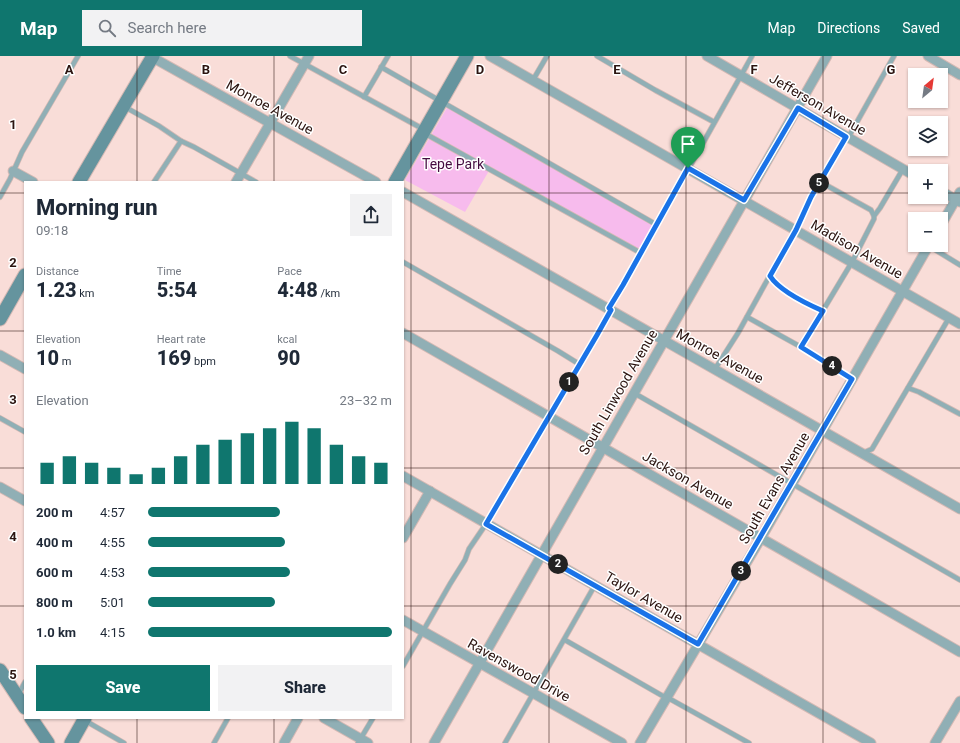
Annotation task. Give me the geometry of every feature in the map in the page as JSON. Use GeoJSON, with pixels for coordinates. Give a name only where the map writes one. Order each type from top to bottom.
{"type":"FeatureCollection","features":[{"type":"Feature","properties":{"kind":"street"},"geometry":{"type":"LineString","coordinates":[[80,181],[152,56]]}},
{"type":"Feature","properties":{"kind":"street","name":"Monroe Avenue"},"geometry":{"type":"LineString","coordinates":[[152,56],[374,181]]}},
{"type":"Feature","properties":{"kind":"street"},"geometry":{"type":"LineString","coordinates":[[396,181],[467,56]]}},
{"type":"Feature","properties":{"kind":"street","name":"Madison Avenue"},"geometry":{"type":"LineString","coordinates":[[490,56],[960,324]]}},
{"type":"Feature","properties":{"kind":"street","name":"Jefferson Avenue"},"geometry":{"type":"LineString","coordinates":[[707,56],[908,172]]}},
{"type":"Feature","properties":{"kind":"street","name":"South Linwood Avenue"},"geometry":{"type":"LineString","coordinates":[[434,743],[744,200],[828,56]]}},
{"type":"Feature","properties":{"kind":"street"},"geometry":{"type":"LineString","coordinates":[[928,56],[960,75]]}},
{"type":"Feature","properties":{"kind":"street"},"geometry":{"type":"LineString","coordinates":[[238,178],[307,60]]}},
{"type":"Feature","properties":{"kind":"street"},"geometry":{"type":"LineString","coordinates":[[13,171],[31,181]]}},
{"type":"Feature","properties":{"kind":"street","name":"Monroe Avenue"},"geometry":{"type":"LineString","coordinates":[[404,193],[960,509]]}},
{"type":"Feature","properties":{"kind":"street"},"geometry":{"type":"LineString","coordinates":[[948,194],[959,198],[948,214]]}},
{"type":"Feature","properties":{"kind":"street","name":"South Evans Avenue"},"geometry":{"type":"LineString","coordinates":[[640,743],[761,538],[925,252]]}},
{"type":"Feature","properties":{"kind":"street"},"geometry":{"type":"LineString","coordinates":[[0,319],[24,278]]}},
{"type":"Feature","properties":{"kind":"street","name":"Jackson Avenue"},"geometry":{"type":"LineString","coordinates":[[404,334],[960,652]]}},
{"type":"Feature","properties":{"kind":"street"},"geometry":{"type":"LineString","coordinates":[[0,355],[24,368]]}},
{"type":"Feature","properties":{"kind":"street","name":"Taylor Avenue"},"geometry":{"type":"LineString","coordinates":[[404,477],[871,743]]}},
{"type":"Feature","properties":{"kind":"street"},"geometry":{"type":"LineString","coordinates":[[0,487],[24,500]]}},
{"type":"Feature","properties":{"kind":"street"},"geometry":{"type":"LineString","coordinates":[[404,536],[430,491]]}},
{"type":"Feature","properties":{"kind":"street","name":"Ravenswood Drive"},"geometry":{"type":"LineString","coordinates":[[404,621],[622,743]]}},
{"type":"Feature","properties":{"kind":"street"},"geometry":{"type":"LineString","coordinates":[[0,670],[24,707]]}},
{"type":"Feature","properties":{"kind":"street"},"geometry":{"type":"LineString","coordinates":[[935,743],[960,701]]}},
{"type":"Feature","properties":{"kind":"street"},"geometry":{"type":"LineString","coordinates":[[32,719],[48,743]]}},
{"type":"Feature","properties":{"kind":"street"},"geometry":{"type":"LineString","coordinates":[[71,743],[84,719]]}},
{"type":"Feature","properties":{"kind":"street"},"geometry":{"type":"LineString","coordinates":[[284,743],[297,719]]}},
{"type":"Feature","properties":{"kind":"street"},"geometry":{"type":"LineString","coordinates":[[326,719],[362,742]]}},
{"type":"Feature","properties":{"kind":"lane"},"geometry":{"type":"LineString","coordinates":[[0,197],[22,152],[78,56]]}},
{"type":"Feature","properties":{"kind":"lane"},"geometry":{"type":"LineString","coordinates":[[290,56],[307,60],[364,98],[641,253]]}},
{"type":"Feature","properties":{"kind":"lane"},"geometry":{"type":"LineString","coordinates":[[364,98],[388,56]]}},
{"type":"Feature","properties":{"kind":"lane"},"geometry":{"type":"LineString","coordinates":[[532,80],[547,56]]}},
{"type":"Feature","properties":{"kind":"lane"},"geometry":{"type":"LineString","coordinates":[[597,56],[714,122]]}},
{"type":"Feature","properties":{"kind":"lane"},"geometry":{"type":"LineString","coordinates":[[404,664],[579,364],[752,56]]}},
{"type":"Feature","properties":{"kind":"lane"},"geometry":{"type":"LineString","coordinates":[[715,369],[738,333],[796,230],[819,184],[894,56]]}},
{"type":"Feature","properties":{"kind":"lane"},"geometry":{"type":"LineString","coordinates":[[382,67],[657,225]]}},
{"type":"Feature","properties":{"kind":"lane"},"geometry":{"type":"LineString","coordinates":[[124,106],[159,126],[181,141],[194,147],[238,178],[252,181]]}},
{"type":"Feature","properties":{"kind":"lane"},"geometry":{"type":"LineString","coordinates":[[155,181],[181,141]]}},
{"type":"Feature","properties":{"kind":"lane"},"geometry":{"type":"LineString","coordinates":[[801,347],[852,262],[858,248],[873,223],[874,216],[903,169]]}},
{"type":"Feature","properties":{"kind":"lane"},"geometry":{"type":"LineString","coordinates":[[819,184],[824,184],[871,210],[874,216]]}},
{"type":"Feature","properties":{"kind":"lane"},"geometry":{"type":"LineString","coordinates":[[940,252],[960,264]]}},
{"type":"Feature","properties":{"kind":"lane"},"geometry":{"type":"LineString","coordinates":[[404,263],[579,364]]}},
{"type":"Feature","properties":{"kind":"lane"},"geometry":{"type":"LineString","coordinates":[[770,276],[776,284],[806,303],[823,311]]}},
{"type":"Feature","properties":{"kind":"lane"},"geometry":{"type":"LineString","coordinates":[[747,317],[801,347],[852,379]]}},
{"type":"Feature","properties":{"kind":"lane"},"geometry":{"type":"LineString","coordinates":[[863,453],[872,449],[949,317]]}},
{"type":"Feature","properties":{"kind":"lane"},"geometry":{"type":"LineString","coordinates":[[908,388],[919,392],[960,414]]}},
{"type":"Feature","properties":{"kind":"lane"},"geometry":{"type":"LineString","coordinates":[[634,393],[960,580]]}},
{"type":"Feature","properties":{"kind":"lane"},"geometry":{"type":"LineString","coordinates":[[0,418],[24,431]]}},
{"type":"Feature","properties":{"kind":"lane"},"geometry":{"type":"LineString","coordinates":[[505,743],[595,585]]}},
{"type":"Feature","properties":{"kind":"lane"},"geometry":{"type":"LineString","coordinates":[[565,640],[748,743]]}},
{"type":"Feature","properties":{"kind":"lane"},"geometry":{"type":"LineString","coordinates":[[17,697],[24,684]]}},
{"type":"Feature","properties":{"kind":"lane"},"geometry":{"type":"LineString","coordinates":[[84,719],[124,743]]}},
{"type":"Feature","properties":{"kind":"lane"},"geometry":{"type":"LineString","coordinates":[[214,743],[227,719]]}},
{"type":"Feature","properties":{"kind":"lane"},"geometry":{"type":"LineString","coordinates":[[362,742],[373,719]]}},
{"type":"Feature","properties":{"kind":"green space","name":"Tepe Park"},"geometry":{"type":"Polygon","coordinates":[[[448,106],[655,223],[638,252],[490,169],[465,212],[405,180],[448,106]]]}},
{"type":"Feature","properties":{"kind":"route"},"geometry":{"type":"LineString","coordinates":[[798,108],[846,137],[811,197],[796,230],[770,276],[776,284],[806,303],[823,311],[801,347],[852,379],[698,644],[486,524],[597,335],[611,310],[609,308],[688,168],[744,200],[798,108]]}}]}
